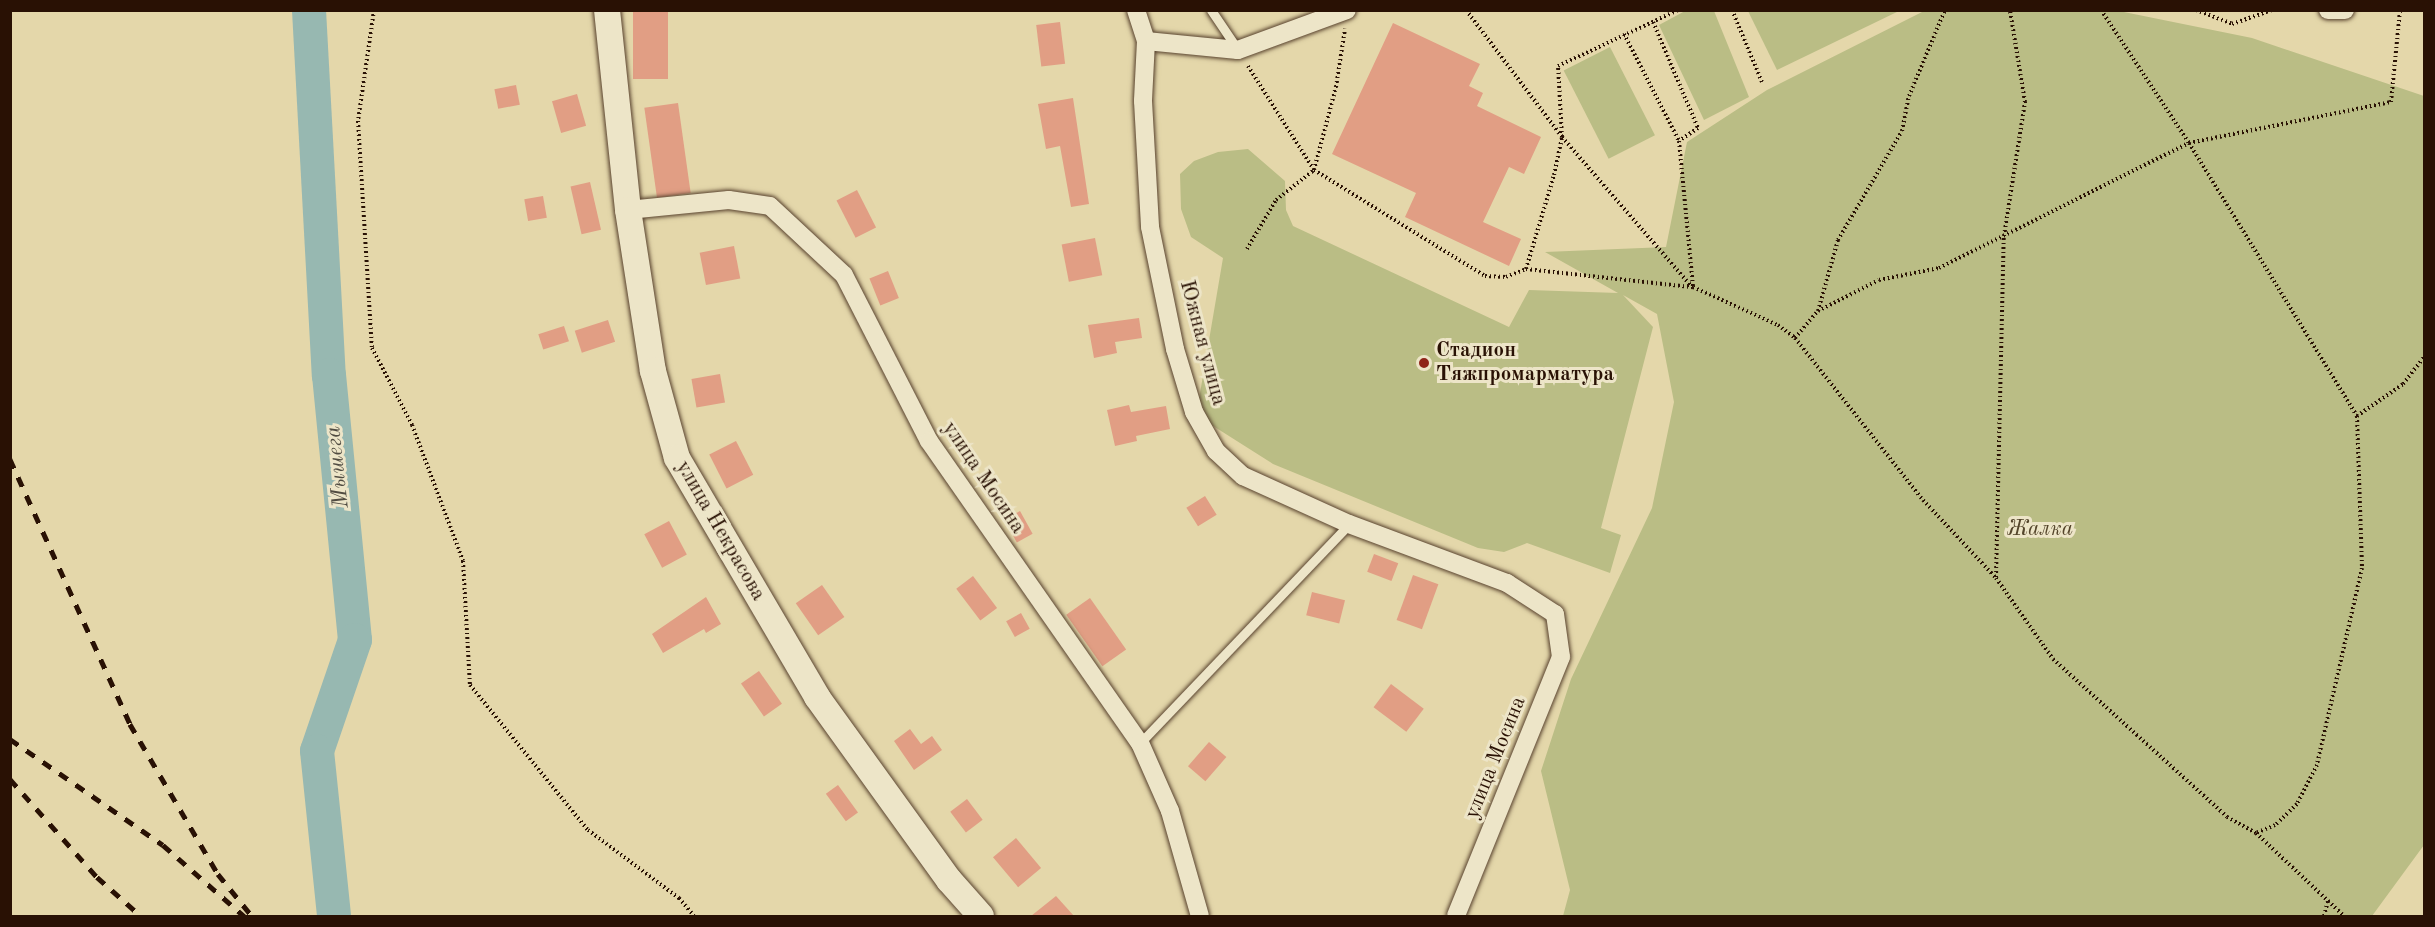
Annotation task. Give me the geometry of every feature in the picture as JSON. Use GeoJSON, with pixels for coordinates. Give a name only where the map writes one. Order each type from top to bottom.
{"type":"FeatureCollection","features":[{"type":"Feature","properties":{"kind":"main road","name":"улица Некрасова"},"geometry":{"type":"LineString","coordinates":[[607,10],[628,210],[653,371],[677,458],[817,697],[949,880],[981,916]]}},
{"type":"Feature","properties":{"kind":"street","name":"Южная улица"},"geometry":{"type":"LineString","coordinates":[[1136,10],[1146,41],[1143,101],[1150,227],[1175,349],[1194,411],[1216,451],[1243,476],[1349,524],[1507,583],[1555,614]]}},
{"type":"Feature","properties":{"kind":"street"},"geometry":{"type":"LineString","coordinates":[[2328,10],[2345,10]]}},
{"type":"Feature","properties":{"kind":"street"},"geometry":{"type":"LineString","coordinates":[[1146,41],[1238,50],[1347,12]]}},
{"type":"Feature","properties":{"kind":"street","name":"улица Мосина"},"geometry":{"type":"LineString","coordinates":[[628,210],[729,200],[770,206],[844,275],[929,441],[1140,743],[1170,811],[1200,916]]}},
{"type":"Feature","properties":{"kind":"street","name":"улица Мосина"},"geometry":{"type":"LineString","coordinates":[[1456,916],[1561,657],[1555,614]]}},
{"type":"Feature","properties":{"kind":"lane"},"geometry":{"type":"LineString","coordinates":[[1211,10],[1238,50]]}},
{"type":"Feature","properties":{"kind":"lane"},"geometry":{"type":"LineString","coordinates":[[1140,743],[1349,524]]}},
{"type":"Feature","properties":{"kind":"path"},"geometry":{"type":"LineString","coordinates":[[374,10],[358,121],[372,348],[412,424],[463,561],[470,685],[588,830],[679,898],[694,916]]}},
{"type":"Feature","properties":{"kind":"path"},"geometry":{"type":"LineString","coordinates":[[1466,10],[1562,137],[1693,287]]}},
{"type":"Feature","properties":{"kind":"path"},"geometry":{"type":"LineString","coordinates":[[1526,269],[1562,137],[1558,66],[1678,10]]}},
{"type":"Feature","properties":{"kind":"path"},"geometry":{"type":"LineString","coordinates":[[1732,10],[1762,82]]}},
{"type":"Feature","properties":{"kind":"path"},"geometry":{"type":"LineString","coordinates":[[1818,311],[1839,240],[1902,131],[1909,96],[1945,10]]}},
{"type":"Feature","properties":{"kind":"path"},"geometry":{"type":"LineString","coordinates":[[1996,578],[2004,236],[2025,102],[2010,10]]}},
{"type":"Feature","properties":{"kind":"path"},"geometry":{"type":"LineString","coordinates":[[2101,10],[2190,143],[2357,416],[2362,568],[2317,765],[2297,804],[2275,825],[2256,833]]}},
{"type":"Feature","properties":{"kind":"path"},"geometry":{"type":"LineString","coordinates":[[2196,10],[2232,24],[2272,10]]}},
{"type":"Feature","properties":{"kind":"path"},"geometry":{"type":"LineString","coordinates":[[1795,338],[1818,311],[1879,280],[1939,268],[2190,143],[2391,102],[2400,10]]}},
{"type":"Feature","properties":{"kind":"path"},"geometry":{"type":"LineString","coordinates":[[1247,249],[1276,201],[1314,170],[1336,87],[1347,12]]}},
{"type":"Feature","properties":{"kind":"path"},"geometry":{"type":"LineString","coordinates":[[1653,22],[1698,128],[1679,141]]}},
{"type":"Feature","properties":{"kind":"path"},"geometry":{"type":"LineString","coordinates":[[1624,34],[1679,141],[1693,287]]}},
{"type":"Feature","properties":{"kind":"path"},"geometry":{"type":"LineString","coordinates":[[1238,50],[1314,170],[1485,276],[1506,277],[1526,269],[1693,287],[1778,325],[1795,338],[1923,500],[1996,578],[2054,659],[2227,817],[2256,833],[2344,916]]}},
{"type":"Feature","properties":{"kind":"path"},"geometry":{"type":"LineString","coordinates":[[2357,416],[2403,384],[2424,357]]}},
{"type":"Feature","properties":{"kind":"path"},"geometry":{"type":"LineString","coordinates":[[2324,916],[2328,901]]}},
{"type":"Feature","properties":{"kind":"green space"},"geometry":{"type":"Polygon","coordinates":[[[1685,11],[1714,11],[1749,97],[1704,120],[1659,25],[1685,11]]]}},
{"type":"Feature","properties":{"kind":"green space"},"geometry":{"type":"Polygon","coordinates":[[[1748,11],[1899,11],[1777,70],[1748,11]]]}},
{"type":"Feature","properties":{"kind":"green space","name":"Жалка"},"geometry":{"type":"Polygon","coordinates":[[[1924,11],[2119,11],[2252,38],[2424,96],[2424,845],[2372,916],[1563,916],[1570,890],[1541,771],[1571,679],[1652,508],[1674,402],[1657,314],[1623,295],[1653,327],[1601,528],[1621,535],[1610,573],[1527,543],[1504,552],[1478,548],[1273,464],[1210,424],[1199,399],[1223,258],[1191,237],[1181,209],[1180,174],[1194,161],[1218,152],[1248,149],[1285,181],[1286,210],[1293,226],[1509,327],[1529,290],[1618,293],[1545,252],[1666,247],[1687,142],[1767,90],[1924,11]]]}},
{"type":"Feature","properties":{"kind":"green space"},"geometry":{"type":"Polygon","coordinates":[[[1610,47],[1655,135],[1609,159],[1564,71],[1610,47]]]}},
{"type":"Feature","properties":{"kind":"building"},"geometry":{"type":"Polygon","coordinates":[[[633,10],[668,10],[668,79],[633,79],[633,10]]]}},
{"type":"Feature","properties":{"kind":"building"},"geometry":{"type":"Polygon","coordinates":[[[1060,22],[1065,64],[1041,67],[1036,25],[1060,22]]]}},
{"type":"Feature","properties":{"kind":"building"},"geometry":{"type":"Polygon","coordinates":[[[1393,23],[1480,64],[1469,86],[1483,93],[1477,106],[1541,137],[1524,174],[1509,167],[1483,222],[1521,239],[1509,266],[1405,217],[1416,193],[1332,154],[1393,23]]]}},
{"type":"Feature","properties":{"kind":"building"},"geometry":{"type":"Polygon","coordinates":[[[516,85],[520,105],[498,109],[494,89],[516,85]]]}},
{"type":"Feature","properties":{"kind":"building"},"geometry":{"type":"Polygon","coordinates":[[[577,94],[586,126],[561,133],[552,101],[577,94]]]}},
{"type":"Feature","properties":{"kind":"building"},"geometry":{"type":"Polygon","coordinates":[[[1073,98],[1089,204],[1071,207],[1060,146],[1046,149],[1038,104],[1073,98]]]}},
{"type":"Feature","properties":{"kind":"building"},"geometry":{"type":"Polygon","coordinates":[[[678,103],[691,193],[657,198],[644,108],[678,103]]]}},
{"type":"Feature","properties":{"kind":"building"},"geometry":{"type":"Polygon","coordinates":[[[590,182],[601,230],[582,234],[571,186],[590,182]]]}},
{"type":"Feature","properties":{"kind":"building"},"geometry":{"type":"Polygon","coordinates":[[[857,190],[876,227],[856,238],[837,200],[857,190]]]}},
{"type":"Feature","properties":{"kind":"building"},"geometry":{"type":"Polygon","coordinates":[[[543,196],[547,218],[528,221],[524,199],[543,196]]]}},
{"type":"Feature","properties":{"kind":"building"},"geometry":{"type":"Polygon","coordinates":[[[1095,238],[1102,275],[1069,282],[1062,244],[1095,238]]]}},
{"type":"Feature","properties":{"kind":"building"},"geometry":{"type":"Polygon","coordinates":[[[734,246],[740,278],[706,285],[700,253],[734,246]]]}},
{"type":"Feature","properties":{"kind":"building"},"geometry":{"type":"Polygon","coordinates":[[[888,271],[899,298],[880,305],[869,278],[888,271]]]}},
{"type":"Feature","properties":{"kind":"building"},"geometry":{"type":"Polygon","coordinates":[[[1139,318],[1142,338],[1115,342],[1117,353],[1094,358],[1088,325],[1139,318]]]}},
{"type":"Feature","properties":{"kind":"building"},"geometry":{"type":"Polygon","coordinates":[[[608,320],[615,342],[582,353],[575,331],[608,320]]]}},
{"type":"Feature","properties":{"kind":"building"},"geometry":{"type":"Polygon","coordinates":[[[564,326],[569,341],[543,350],[538,334],[564,326]]]}},
{"type":"Feature","properties":{"kind":"building"},"geometry":{"type":"Polygon","coordinates":[[[720,374],[725,403],[696,408],[691,379],[720,374]]]}},
{"type":"Feature","properties":{"kind":"building"},"geometry":{"type":"Polygon","coordinates":[[[1129,405],[1131,412],[1166,406],[1170,429],[1136,436],[1137,441],[1115,446],[1107,410],[1129,405]]]}},
{"type":"Feature","properties":{"kind":"building"},"geometry":{"type":"Polygon","coordinates":[[[736,441],[753,475],[727,488],[709,455],[736,441]]]}},
{"type":"Feature","properties":{"kind":"building"},"geometry":{"type":"Polygon","coordinates":[[[1205,496],[1217,515],[1198,526],[1186,508],[1205,496]]]}},
{"type":"Feature","properties":{"kind":"building"},"geometry":{"type":"Polygon","coordinates":[[[1020,511],[1033,534],[1017,542],[1004,520],[1020,511]]]}},
{"type":"Feature","properties":{"kind":"building"},"geometry":{"type":"Polygon","coordinates":[[[669,521],[687,555],[662,568],[644,534],[669,521]]]}},
{"type":"Feature","properties":{"kind":"building"},"geometry":{"type":"Polygon","coordinates":[[[1374,554],[1398,563],[1391,581],[1367,572],[1374,554]]]}},
{"type":"Feature","properties":{"kind":"building"},"geometry":{"type":"Polygon","coordinates":[[[1413,575],[1438,584],[1422,629],[1397,620],[1413,575]]]}},
{"type":"Feature","properties":{"kind":"building"},"geometry":{"type":"Polygon","coordinates":[[[973,576],[997,608],[980,621],[956,589],[973,576]]]}},
{"type":"Feature","properties":{"kind":"building"},"geometry":{"type":"Polygon","coordinates":[[[822,585],[844,617],[818,635],[796,603],[822,585]]]}},
{"type":"Feature","properties":{"kind":"building"},"geometry":{"type":"Polygon","coordinates":[[[1312,592],[1345,600],[1339,624],[1306,615],[1312,592]]]}},
{"type":"Feature","properties":{"kind":"building"},"geometry":{"type":"Polygon","coordinates":[[[706,597],[721,624],[706,633],[704,629],[663,653],[652,634],[706,597]]]}},
{"type":"Feature","properties":{"kind":"building"},"geometry":{"type":"Polygon","coordinates":[[[1090,598],[1126,650],[1102,666],[1066,615],[1090,598]]]}},
{"type":"Feature","properties":{"kind":"building"},"geometry":{"type":"Polygon","coordinates":[[[1021,613],[1030,629],[1015,637],[1006,621],[1021,613]]]}},
{"type":"Feature","properties":{"kind":"building"},"geometry":{"type":"Polygon","coordinates":[[[759,671],[782,704],[764,716],[741,684],[759,671]]]}},
{"type":"Feature","properties":{"kind":"building"},"geometry":{"type":"Polygon","coordinates":[[[1391,684],[1424,709],[1406,732],[1374,707],[1391,684]]]}},
{"type":"Feature","properties":{"kind":"building"},"geometry":{"type":"Polygon","coordinates":[[[910,729],[921,744],[932,736],[942,750],[914,770],[894,741],[910,729]]]}},
{"type":"Feature","properties":{"kind":"building"},"geometry":{"type":"Polygon","coordinates":[[[1209,742],[1226,757],[1205,781],[1188,766],[1209,742]]]}},
{"type":"Feature","properties":{"kind":"building"},"geometry":{"type":"Polygon","coordinates":[[[838,785],[858,813],[846,821],[826,794],[838,785]]]}},
{"type":"Feature","properties":{"kind":"building"},"geometry":{"type":"Polygon","coordinates":[[[967,799],[983,820],[966,832],[950,812],[967,799]]]}},
{"type":"Feature","properties":{"kind":"building"},"geometry":{"type":"Polygon","coordinates":[[[1016,838],[1041,868],[1018,887],[993,857],[1016,838]]]}},
{"type":"Feature","properties":{"kind":"building"},"geometry":{"type":"Polygon","coordinates":[[[1056,896],[1074,916],[1031,916],[1056,896]]]}},
{"type":"Feature","properties":{"kind":"waterway","name":"Мышега"},"geometry":{"type":"LineString","coordinates":[[309,10],[329,375],[355,640],[317,751],[334,916]]}},
{"type":"Feature","properties":{"kind":"railway"},"geometry":{"type":"LineString","coordinates":[[10,459],[130,724],[218,874],[252,916]]}},
{"type":"Feature","properties":{"kind":"railway"},"geometry":{"type":"LineString","coordinates":[[10,739],[163,845],[244,916]]}},
{"type":"Feature","properties":{"kind":"railway"},"geometry":{"type":"LineString","coordinates":[[10,779],[97,877],[141,916]]}},
{"type":"Feature","properties":{"kind":"place","name":"Стадион Тяжпромарматура"},"geometry":{"type":"Point","coordinates":[1424,363]}}]}
